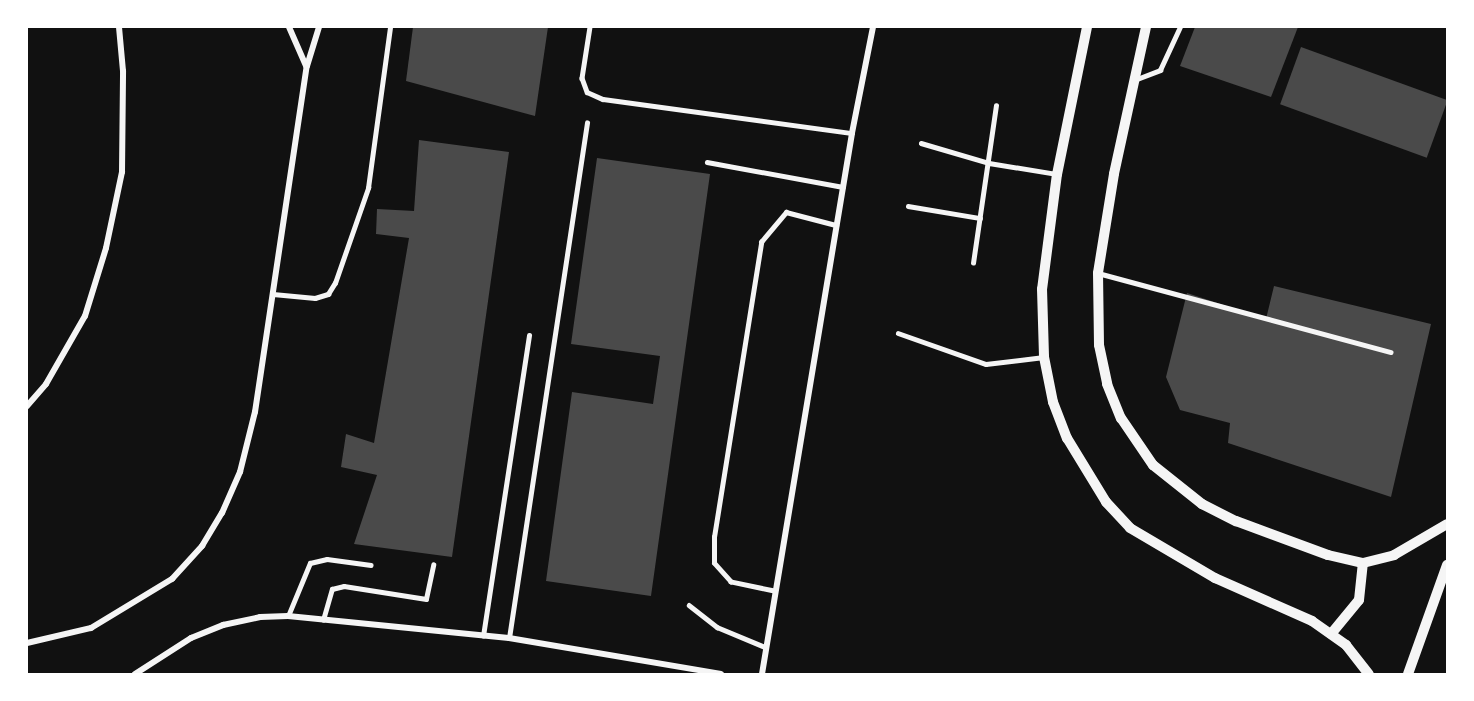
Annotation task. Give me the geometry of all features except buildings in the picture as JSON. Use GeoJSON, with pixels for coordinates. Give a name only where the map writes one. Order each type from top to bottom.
{"type":"FeatureCollection","features":[{"type":"Feature","properties":{"kind":"street"},"geometry":{"type":"LineString","coordinates":[[27,406],[46,384],[85,316],[106,248],[122,172],[123,71],[118,27]]}},
{"type":"Feature","properties":{"kind":"street"},"geometry":{"type":"LineString","coordinates":[[289,27],[307,66]]}},
{"type":"Feature","properties":{"kind":"street"},"geometry":{"type":"LineString","coordinates":[[27,643],[91,628],[118,614],[172,579],[201,546],[222,513],[240,472],[255,412],[307,66],[319,27]]}},
{"type":"Feature","properties":{"kind":"street"},"geometry":{"type":"LineString","coordinates":[[762,674],[836,225],[873,27]]}},
{"type":"Feature","properties":{"kind":"street"},"geometry":{"type":"LineString","coordinates":[[1087,27],[1057,174],[1042,289],[1044,357],[1053,402],[1067,438],[1099,492],[1130,528],[1215,578],[1331,634],[1360,658],[1369,674]]}},
{"type":"Feature","properties":{"kind":"street"},"geometry":{"type":"LineString","coordinates":[[1146,27],[1098,273],[1099,345],[1107,384],[1121,417],[1154,465],[1178,488],[1236,521],[1328,555],[1363,563],[1409,549],[1447,524]]}},
{"type":"Feature","properties":{"kind":"street"},"geometry":{"type":"LineString","coordinates":[[1331,634],[1359,600],[1363,563]]}},
{"type":"Feature","properties":{"kind":"street"},"geometry":{"type":"LineString","coordinates":[[1408,674],[1447,565]]}},
{"type":"Feature","properties":{"kind":"street"},"geometry":{"type":"LineString","coordinates":[[135,674],[191,638],[224,625],[260,617],[288,616],[509,639],[721,674]]}},
{"type":"Feature","properties":{"kind":"lane"},"geometry":{"type":"LineString","coordinates":[[273,294],[315,298],[328,294],[335,283],[368,188],[390,27]]}},
{"type":"Feature","properties":{"kind":"lane"},"geometry":{"type":"LineString","coordinates":[[590,27],[582,78],[587,93],[603,99],[852,133]]}},
{"type":"Feature","properties":{"kind":"lane"},"geometry":{"type":"LineString","coordinates":[[1134,80],[1160,70],[1180,27]]}},
{"type":"Feature","properties":{"kind":"lane"},"geometry":{"type":"LineString","coordinates":[[973,264],[996,106]]}},
{"type":"Feature","properties":{"kind":"lane"},"geometry":{"type":"LineString","coordinates":[[509,639],[587,123]]}},
{"type":"Feature","properties":{"kind":"lane"},"geometry":{"type":"LineString","coordinates":[[921,143],[989,163],[1057,174]]}},
{"type":"Feature","properties":{"kind":"lane"},"geometry":{"type":"LineString","coordinates":[[707,162],[843,187]]}},
{"type":"Feature","properties":{"kind":"lane"},"geometry":{"type":"LineString","coordinates":[[908,206],[980,218]]}},
{"type":"Feature","properties":{"kind":"lane"},"geometry":{"type":"LineString","coordinates":[[774,591],[730,582],[714,563],[714,537],[761,242],[786,212],[836,225]]}},
{"type":"Feature","properties":{"kind":"lane"},"geometry":{"type":"LineString","coordinates":[[1098,273],[1391,352]]}},
{"type":"Feature","properties":{"kind":"lane"},"geometry":{"type":"LineString","coordinates":[[898,333],[986,364],[1044,357]]}},
{"type":"Feature","properties":{"kind":"lane"},"geometry":{"type":"LineString","coordinates":[[483,636],[529,335]]}},
{"type":"Feature","properties":{"kind":"lane"},"geometry":{"type":"LineString","coordinates":[[288,616],[310,562],[327,559],[371,565]]}},
{"type":"Feature","properties":{"kind":"lane"},"geometry":{"type":"LineString","coordinates":[[323,620],[332,588],[344,586],[426,599],[433,565]]}},
{"type":"Feature","properties":{"kind":"lane"},"geometry":{"type":"LineString","coordinates":[[689,605],[717,627],[765,647]]}}]}
